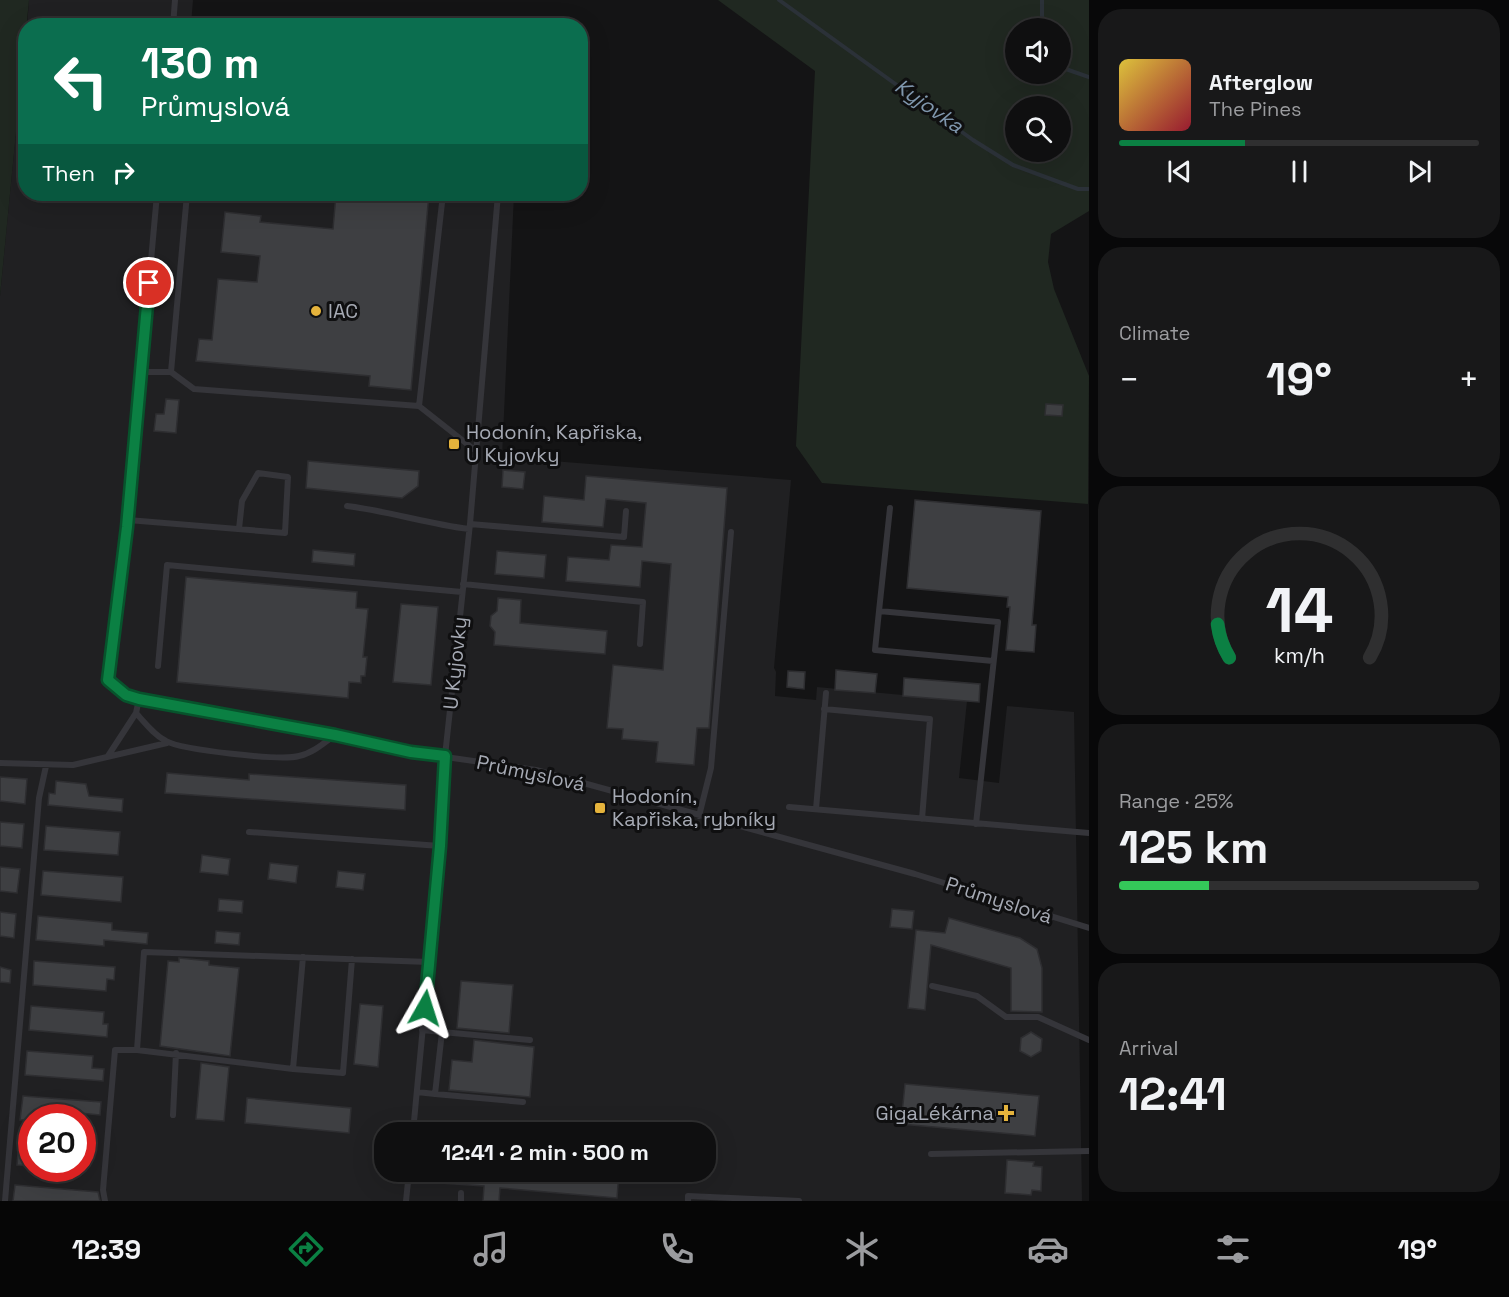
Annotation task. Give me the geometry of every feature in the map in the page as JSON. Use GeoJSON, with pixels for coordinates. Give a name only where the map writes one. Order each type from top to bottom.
{"type":"FeatureCollection","features":[{"type":"Feature","properties":{"kind":"lane"},"geometry":{"type":"LineString","coordinates":[[174,18],[175,0]]}},
{"type":"Feature","properties":{"kind":"lane"},"geometry":{"type":"LineString","coordinates":[[156,201],[128,520],[285,533],[288,477],[258,473],[242,501],[239,529]]}},
{"type":"Feature","properties":{"kind":"lane"},"geometry":{"type":"LineString","coordinates":[[171,372],[185,201]]}},
{"type":"Feature","properties":{"kind":"lane"},"geometry":{"type":"LineString","coordinates":[[419,406],[442,201]]}},
{"type":"Feature","properties":{"kind":"lane","name":"U Kyjovky"},"geometry":{"type":"LineString","coordinates":[[414,1122],[440,846],[445,756],[469,526],[497,201]]}},
{"type":"Feature","properties":{"kind":"lane"},"geometry":{"type":"LineString","coordinates":[[141,372],[171,372],[194,388],[419,406],[476,451]]}},
{"type":"Feature","properties":{"kind":"lane"},"geometry":{"type":"LineString","coordinates":[[347,506],[387,511],[441,526],[624,537],[626,511]]}},
{"type":"Feature","properties":{"kind":"lane"},"geometry":{"type":"LineString","coordinates":[[890,508],[875,650],[993,661]]}},
{"type":"Feature","properties":{"kind":"lane","name":"Průmyslová"},"geometry":{"type":"LineString","coordinates":[[128,520],[108,680],[126,695],[411,752],[536,770],[915,874],[1089,928]]}},
{"type":"Feature","properties":{"kind":"lane"},"geometry":{"type":"LineString","coordinates":[[699,816],[711,768],[731,532]]}},
{"type":"Feature","properties":{"kind":"lane"},"geometry":{"type":"LineString","coordinates":[[158,666],[167,565],[462,592]]}},
{"type":"Feature","properties":{"kind":"lane"},"geometry":{"type":"LineString","coordinates":[[463,584],[643,602],[640,644]]}},
{"type":"Feature","properties":{"kind":"lane"},"geometry":{"type":"LineString","coordinates":[[879,611],[998,622],[976,824]]}},
{"type":"Feature","properties":{"kind":"lane"},"geometry":{"type":"LineString","coordinates":[[816,809],[826,693]]}},
{"type":"Feature","properties":{"kind":"lane"},"geometry":{"type":"LineString","coordinates":[[108,756],[136,713],[139,699]]}},
{"type":"Feature","properties":{"kind":"lane"},"geometry":{"type":"LineString","coordinates":[[824,709],[930,719],[922,819]]}},
{"type":"Feature","properties":{"kind":"lane"},"geometry":{"type":"LineString","coordinates":[[136,713],[154,733],[168,742]]}},
{"type":"Feature","properties":{"kind":"lane"},"geometry":{"type":"LineString","coordinates":[[0,763],[46,766],[94,761],[168,742],[287,759],[313,751],[335,735]]}},
{"type":"Feature","properties":{"kind":"lane"},"geometry":{"type":"LineString","coordinates":[[5,1201],[39,798],[46,766]]}},
{"type":"Feature","properties":{"kind":"lane"},"geometry":{"type":"LineString","coordinates":[[789,807],[1089,833]]}},
{"type":"Feature","properties":{"kind":"lane"},"geometry":{"type":"LineString","coordinates":[[249,832],[440,846]]}},
{"type":"Feature","properties":{"kind":"lane"},"geometry":{"type":"LineString","coordinates":[[137,1050],[144,952],[429,962]]}},
{"type":"Feature","properties":{"kind":"lane"},"geometry":{"type":"LineString","coordinates":[[293,1069],[303,957]]}},
{"type":"Feature","properties":{"kind":"lane"},"geometry":{"type":"LineString","coordinates":[[105,1201],[103,1190],[115,1050],[176,1053],[293,1069],[343,1073],[352,959]]}},
{"type":"Feature","properties":{"kind":"lane"},"geometry":{"type":"LineString","coordinates":[[932,986],[977,996],[1006,1017],[1038,1017],[1089,1040]]}},
{"type":"Feature","properties":{"kind":"lane"},"geometry":{"type":"LineString","coordinates":[[422,1030],[530,1041]]}},
{"type":"Feature","properties":{"kind":"lane"},"geometry":{"type":"LineString","coordinates":[[435,1094],[442,1032]]}},
{"type":"Feature","properties":{"kind":"lane"},"geometry":{"type":"LineString","coordinates":[[173,1115],[176,1053]]}},
{"type":"Feature","properties":{"kind":"lane"},"geometry":{"type":"LineString","coordinates":[[417,1092],[523,1102]]}},
{"type":"Feature","properties":{"kind":"lane"},"geometry":{"type":"LineString","coordinates":[[931,1154],[1089,1151]]}},
{"type":"Feature","properties":{"kind":"lane"},"geometry":{"type":"LineString","coordinates":[[406,1201],[408,1182]]}},
{"type":"Feature","properties":{"kind":"lane"},"geometry":{"type":"LineString","coordinates":[[461,1193],[461,1201]]}},
{"type":"Feature","properties":{"kind":"lane"},"geometry":{"type":"LineString","coordinates":[[688,1201],[688,1196],[799,1201]]}},
{"type":"Feature","properties":{"kind":"shaded area"},"geometry":{"type":"Polygon","coordinates":[[[0,0],[29,0],[27,18],[18,18],[18,112],[0,296],[0,0]]]}},
{"type":"Feature","properties":{"kind":"shaded area"},"geometry":{"type":"Polygon","coordinates":[[[29,0],[193,0],[192,18],[28,18],[29,0]]]}},
{"type":"Feature","properties":{"kind":"shaded area"},"geometry":{"type":"Polygon","coordinates":[[[718,0],[1089,0],[1089,211],[1051,234],[1048,262],[1054,289],[1089,376],[1088,504],[822,483],[796,446],[815,71],[718,0]]]}},
{"type":"Feature","properties":{"kind":"shaded area"},"geometry":{"type":"Polygon","coordinates":[[[18,110],[18,201],[514,201],[502,457],[791,480],[774,668],[776,672],[775,696],[816,700],[817,687],[967,701],[959,778],[999,783],[1007,706],[1074,712],[1082,1201],[0,1201],[0,296],[18,110]]]}},
{"type":"Feature","properties":{"kind":"building","name":"IAC"},"geometry":{"type":"Polygon","coordinates":[[[335,201],[428,201],[411,390],[369,386],[370,376],[196,361],[199,339],[212,340],[218,279],[257,282],[260,256],[221,252],[225,212],[261,216],[260,222],[333,229],[335,201]]]}},
{"type":"Feature","properties":{"kind":"building"},"geometry":{"type":"Polygon","coordinates":[[[166,399],[179,400],[176,433],[154,431],[156,414],[164,414],[166,399]]]}},
{"type":"Feature","properties":{"kind":"building"},"geometry":{"type":"Polygon","coordinates":[[[1046,404],[1063,405],[1062,416],[1045,415],[1046,404]]]}},
{"type":"Feature","properties":{"kind":"building"},"geometry":{"type":"Polygon","coordinates":[[[308,461],[419,471],[418,486],[402,498],[306,488],[308,461]]]}},
{"type":"Feature","properties":{"kind":"building"},"geometry":{"type":"Polygon","coordinates":[[[503,470],[525,472],[523,489],[502,487],[503,470]]]}},
{"type":"Feature","properties":{"kind":"building"},"geometry":{"type":"Polygon","coordinates":[[[586,476],[727,488],[709,728],[697,728],[694,765],[656,762],[658,742],[622,739],[623,729],[607,728],[613,665],[663,670],[671,564],[642,561],[640,587],[566,581],[568,557],[609,560],[611,545],[642,547],[646,503],[606,499],[603,527],[542,522],[544,496],[584,500],[586,476]]]}},
{"type":"Feature","properties":{"kind":"building"},"geometry":{"type":"Polygon","coordinates":[[[915,500],[1041,511],[1032,625],[1036,625],[1034,652],[1006,650],[1010,607],[1007,607],[1008,597],[907,588],[915,500]]]}},
{"type":"Feature","properties":{"kind":"building"},"geometry":{"type":"Polygon","coordinates":[[[313,550],[355,554],[354,566],[312,562],[313,550]]]}},
{"type":"Feature","properties":{"kind":"building"},"geometry":{"type":"Polygon","coordinates":[[[497,551],[546,555],[544,578],[495,574],[497,551]]]}},
{"type":"Feature","properties":{"kind":"building"},"geometry":{"type":"Polygon","coordinates":[[[186,577],[357,592],[356,608],[368,609],[363,657],[367,657],[365,676],[361,676],[361,683],[349,682],[348,698],[177,682],[186,577]]]}},
{"type":"Feature","properties":{"kind":"building"},"geometry":{"type":"Polygon","coordinates":[[[498,598],[521,600],[520,623],[607,631],[605,654],[494,645],[495,632],[490,626],[491,616],[497,611],[498,598]]]}},
{"type":"Feature","properties":{"kind":"building"},"geometry":{"type":"Polygon","coordinates":[[[401,604],[438,607],[431,685],[393,682],[401,604]]]}},
{"type":"Feature","properties":{"kind":"building"},"geometry":{"type":"Polygon","coordinates":[[[836,670],[877,674],[875,693],[835,690],[836,670]]]}},
{"type":"Feature","properties":{"kind":"building"},"geometry":{"type":"Polygon","coordinates":[[[788,671],[805,672],[804,689],[787,687],[788,671]]]}},
{"type":"Feature","properties":{"kind":"building"},"geometry":{"type":"Polygon","coordinates":[[[904,678],[980,684],[979,702],[903,696],[904,678]]]}},
{"type":"Feature","properties":{"kind":"building"},"geometry":{"type":"Polygon","coordinates":[[[167,773],[249,780],[249,774],[406,785],[405,810],[165,793],[167,773]]]}},
{"type":"Feature","properties":{"kind":"building"},"geometry":{"type":"Polygon","coordinates":[[[0,777],[27,779],[25,804],[0,801],[0,777]]]}},
{"type":"Feature","properties":{"kind":"building"},"geometry":{"type":"Polygon","coordinates":[[[56,781],[86,784],[89,796],[123,799],[122,812],[48,805],[49,793],[55,794],[56,781]]]}},
{"type":"Feature","properties":{"kind":"building"},"geometry":{"type":"Polygon","coordinates":[[[0,822],[24,824],[22,848],[0,846],[0,822]]]}},
{"type":"Feature","properties":{"kind":"building"},"geometry":{"type":"Polygon","coordinates":[[[46,826],[120,832],[118,855],[44,850],[46,826]]]}},
{"type":"Feature","properties":{"kind":"building"},"geometry":{"type":"Polygon","coordinates":[[[202,855],[230,859],[228,875],[200,872],[202,855]]]}},
{"type":"Feature","properties":{"kind":"building"},"geometry":{"type":"Polygon","coordinates":[[[270,863],[298,866],[296,883],[268,879],[270,863]]]}},
{"type":"Feature","properties":{"kind":"building"},"geometry":{"type":"Polygon","coordinates":[[[0,867],[20,869],[17,893],[0,891],[0,867]]]}},
{"type":"Feature","properties":{"kind":"building"},"geometry":{"type":"Polygon","coordinates":[[[43,871],[123,877],[121,902],[41,895],[43,871]]]}},
{"type":"Feature","properties":{"kind":"building"},"geometry":{"type":"Polygon","coordinates":[[[338,871],[365,874],[363,890],[336,887],[338,871]]]}},
{"type":"Feature","properties":{"kind":"building"},"geometry":{"type":"Polygon","coordinates":[[[219,899],[243,901],[242,913],[218,911],[219,899]]]}},
{"type":"Feature","properties":{"kind":"building"},"geometry":{"type":"Polygon","coordinates":[[[892,909],[914,911],[912,929],[890,927],[892,909]]]}},
{"type":"Feature","properties":{"kind":"building"},"geometry":{"type":"Polygon","coordinates":[[[0,912],[16,914],[14,938],[0,936],[0,912]]]}},
{"type":"Feature","properties":{"kind":"building"},"geometry":{"type":"Polygon","coordinates":[[[38,916],[112,923],[112,930],[148,933],[147,944],[104,940],[104,946],[36,940],[38,916]]]}},
{"type":"Feature","properties":{"kind":"building"},"geometry":{"type":"Polygon","coordinates":[[[949,918],[1020,938],[1037,949],[1042,968],[1042,1012],[1011,1011],[1011,968],[931,945],[925,1010],[908,1008],[916,930],[945,933],[949,918]]]}},
{"type":"Feature","properties":{"kind":"building"},"geometry":{"type":"Polygon","coordinates":[[[216,931],[240,933],[239,945],[215,943],[216,931]]]}},
{"type":"Feature","properties":{"kind":"building"},"geometry":{"type":"Polygon","coordinates":[[[179,958],[209,961],[209,965],[239,968],[230,1056],[160,1046],[168,961],[179,962],[179,958]]]}},
{"type":"Feature","properties":{"kind":"building"},"geometry":{"type":"Polygon","coordinates":[[[34,961],[115,967],[114,980],[107,979],[106,991],[33,985],[34,961]]]}},
{"type":"Feature","properties":{"kind":"building"},"geometry":{"type":"Polygon","coordinates":[[[0,967],[11,970],[10,983],[0,982],[0,967]]]}},
{"type":"Feature","properties":{"kind":"building"},"geometry":{"type":"Polygon","coordinates":[[[461,981],[513,985],[509,1033],[457,1028],[461,981]]]}},
{"type":"Feature","properties":{"kind":"building"},"geometry":{"type":"Polygon","coordinates":[[[360,1004],[383,1006],[378,1067],[354,1064],[360,1004]]]}},
{"type":"Feature","properties":{"kind":"building"},"geometry":{"type":"Polygon","coordinates":[[[31,1006],[104,1012],[103,1024],[108,1024],[107,1037],[29,1030],[31,1006]]]}},
{"type":"Feature","properties":{"kind":"building"},"geometry":{"type":"Polygon","coordinates":[[[1031,1032],[1042,1039],[1041,1051],[1031,1057],[1020,1051],[1021,1038],[1031,1032]]]}},
{"type":"Feature","properties":{"kind":"building"},"geometry":{"type":"Polygon","coordinates":[[[474,1040],[534,1047],[530,1097],[449,1090],[452,1060],[472,1062],[474,1040]]]}},
{"type":"Feature","properties":{"kind":"building"},"geometry":{"type":"Polygon","coordinates":[[[27,1051],[93,1056],[92,1068],[104,1069],[103,1081],[25,1075],[27,1051]]]}},
{"type":"Feature","properties":{"kind":"building"},"geometry":{"type":"Polygon","coordinates":[[[201,1063],[229,1067],[224,1121],[196,1119],[201,1063]]]}},
{"type":"Feature","properties":{"kind":"building"},"geometry":{"type":"Polygon","coordinates":[[[905,1084],[1039,1096],[1035,1136],[901,1124],[905,1084]]]}},
{"type":"Feature","properties":{"kind":"building"},"geometry":{"type":"Polygon","coordinates":[[[23,1096],[101,1102],[100,1115],[96,1115],[96,1104],[22,1104],[23,1096]]]}},
{"type":"Feature","properties":{"kind":"building"},"geometry":{"type":"Polygon","coordinates":[[[247,1098],[351,1108],[349,1133],[245,1123],[247,1098]]]}},
{"type":"Feature","properties":{"kind":"building"},"geometry":{"type":"Polygon","coordinates":[[[1007,1160],[1034,1162],[1033,1166],[1042,1167],[1041,1191],[1032,1190],[1031,1195],[1005,1193],[1007,1160]]]}},
{"type":"Feature","properties":{"kind":"building"},"geometry":{"type":"Polygon","coordinates":[[[618,1182],[617,1198],[500,1188],[499,1201],[483,1201],[484,1186],[441,1183],[618,1182]]]}},
{"type":"Feature","properties":{"kind":"building"},"geometry":{"type":"Polygon","coordinates":[[[15,1185],[98,1192],[100,1201],[13,1201],[15,1185]]]}},
{"type":"Feature","properties":{"kind":"waterway","name":"Kyjovka"},"geometry":{"type":"LineString","coordinates":[[779,0],[973,140],[1013,165],[1078,189],[1089,189]]}},
{"type":"Feature","properties":{"kind":"waterway"},"geometry":{"type":"LineString","coordinates":[[1042,0],[1042,18]]}},
{"type":"Feature","properties":{"kind":"waterway"},"geometry":{"type":"LineString","coordinates":[[1071,71],[1089,77]]}},
{"type":"Feature","properties":{"kind":"place","name":"IAC"},"geometry":{"type":"Point","coordinates":[316,311]}},
{"type":"Feature","properties":{"kind":"place","name":"Hodonín, Kapřiska, U Kyjovky"},"geometry":{"type":"Point","coordinates":[454,444]}},
{"type":"Feature","properties":{"kind":"place","name":"Hodonín, Kapřiska, rybníky"},"geometry":{"type":"Point","coordinates":[600,808]}},
{"type":"Feature","properties":{"kind":"place","name":"GigaLékárna"},"geometry":{"type":"Point","coordinates":[1006,1113]}},
{"type":"Feature","properties":{"kind":"route"},"geometry":{"type":"LineString","coordinates":[[149,283],[132,451],[127,527],[108,680],[126,695],[139,699],[335,735],[411,752],[445,756],[440,846],[425,1008]]}}]}
